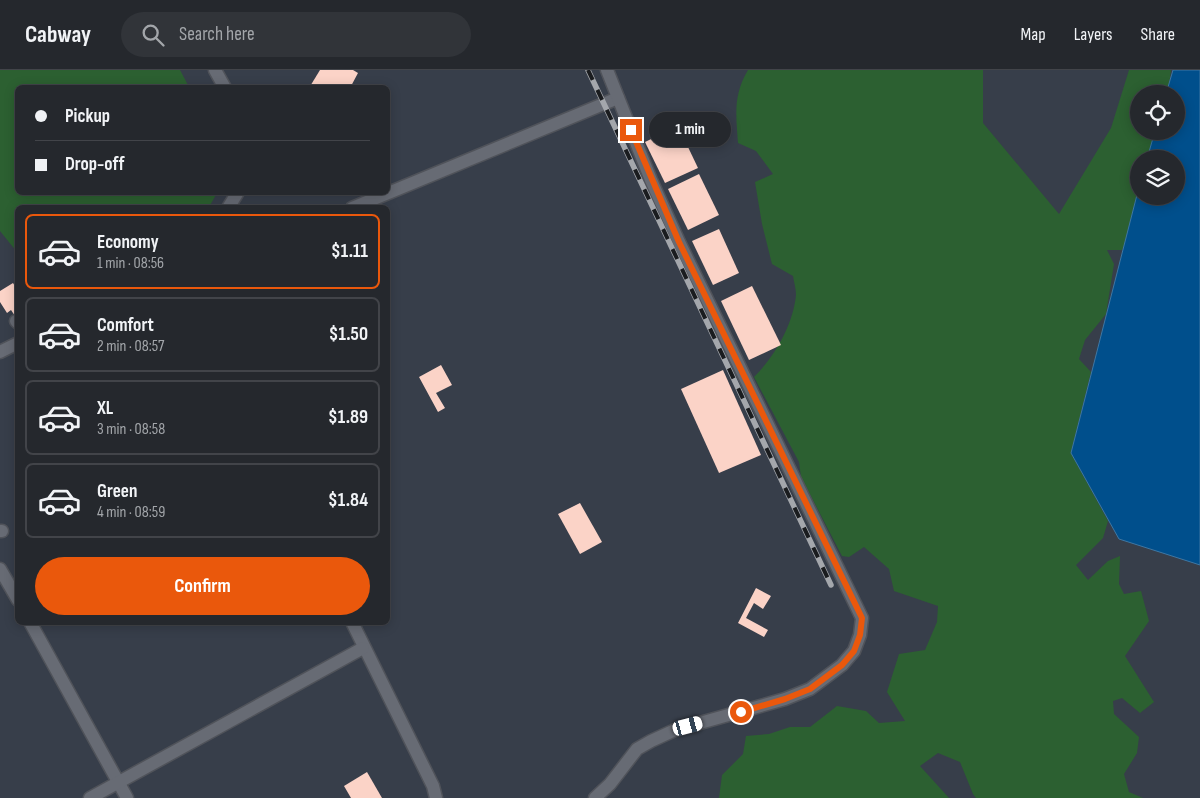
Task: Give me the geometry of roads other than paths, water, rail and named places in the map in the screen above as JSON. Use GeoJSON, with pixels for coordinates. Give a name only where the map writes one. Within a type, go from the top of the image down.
{"type":"FeatureCollection","features":[{"type":"Feature","properties":{"kind":"lane"},"geometry":{"type":"LineString","coordinates":[[215,70],[223,85]]}},
{"type":"Feature","properties":{"kind":"lane"},"geometry":{"type":"LineString","coordinates":[[595,798],[610,784],[637,749],[652,741],[675,730],[777,702],[810,689],[842,665],[854,651],[860,635],[862,618],[679,242],[651,180],[607,70]]}},
{"type":"Feature","properties":{"kind":"lane"},"geometry":{"type":"LineString","coordinates":[[390,192],[618,98]]}},
{"type":"Feature","properties":{"kind":"lane"},"geometry":{"type":"LineString","coordinates":[[359,205],[383,195]]}},
{"type":"Feature","properties":{"kind":"lane"},"geometry":{"type":"LineString","coordinates":[[0,352],[15,344]]}},
{"type":"Feature","properties":{"kind":"lane"},"geometry":{"type":"LineString","coordinates":[[0,569],[15,595]]}},
{"type":"Feature","properties":{"kind":"lane"},"geometry":{"type":"LineString","coordinates":[[32,625],[127,798]]}},
{"type":"Feature","properties":{"kind":"lane"},"geometry":{"type":"LineString","coordinates":[[353,625],[433,786],[436,798]]}},
{"type":"Feature","properties":{"kind":"lane"},"geometry":{"type":"LineString","coordinates":[[90,798],[364,648]]}},
{"type":"Feature","properties":{"kind":"water"},"geometry":{"type":"Polygon","coordinates":[[[1173,70],[1200,70],[1200,565],[1119,539],[1071,453],[1134,205],[1185,205],[1185,150],[1150,150],[1152,140],[1185,140],[1185,85],[1169,85],[1173,70]]]}},
{"type":"Feature","properties":{"kind":"railway"},"geometry":{"type":"LineString","coordinates":[[588,70],[831,585]]}}]}
